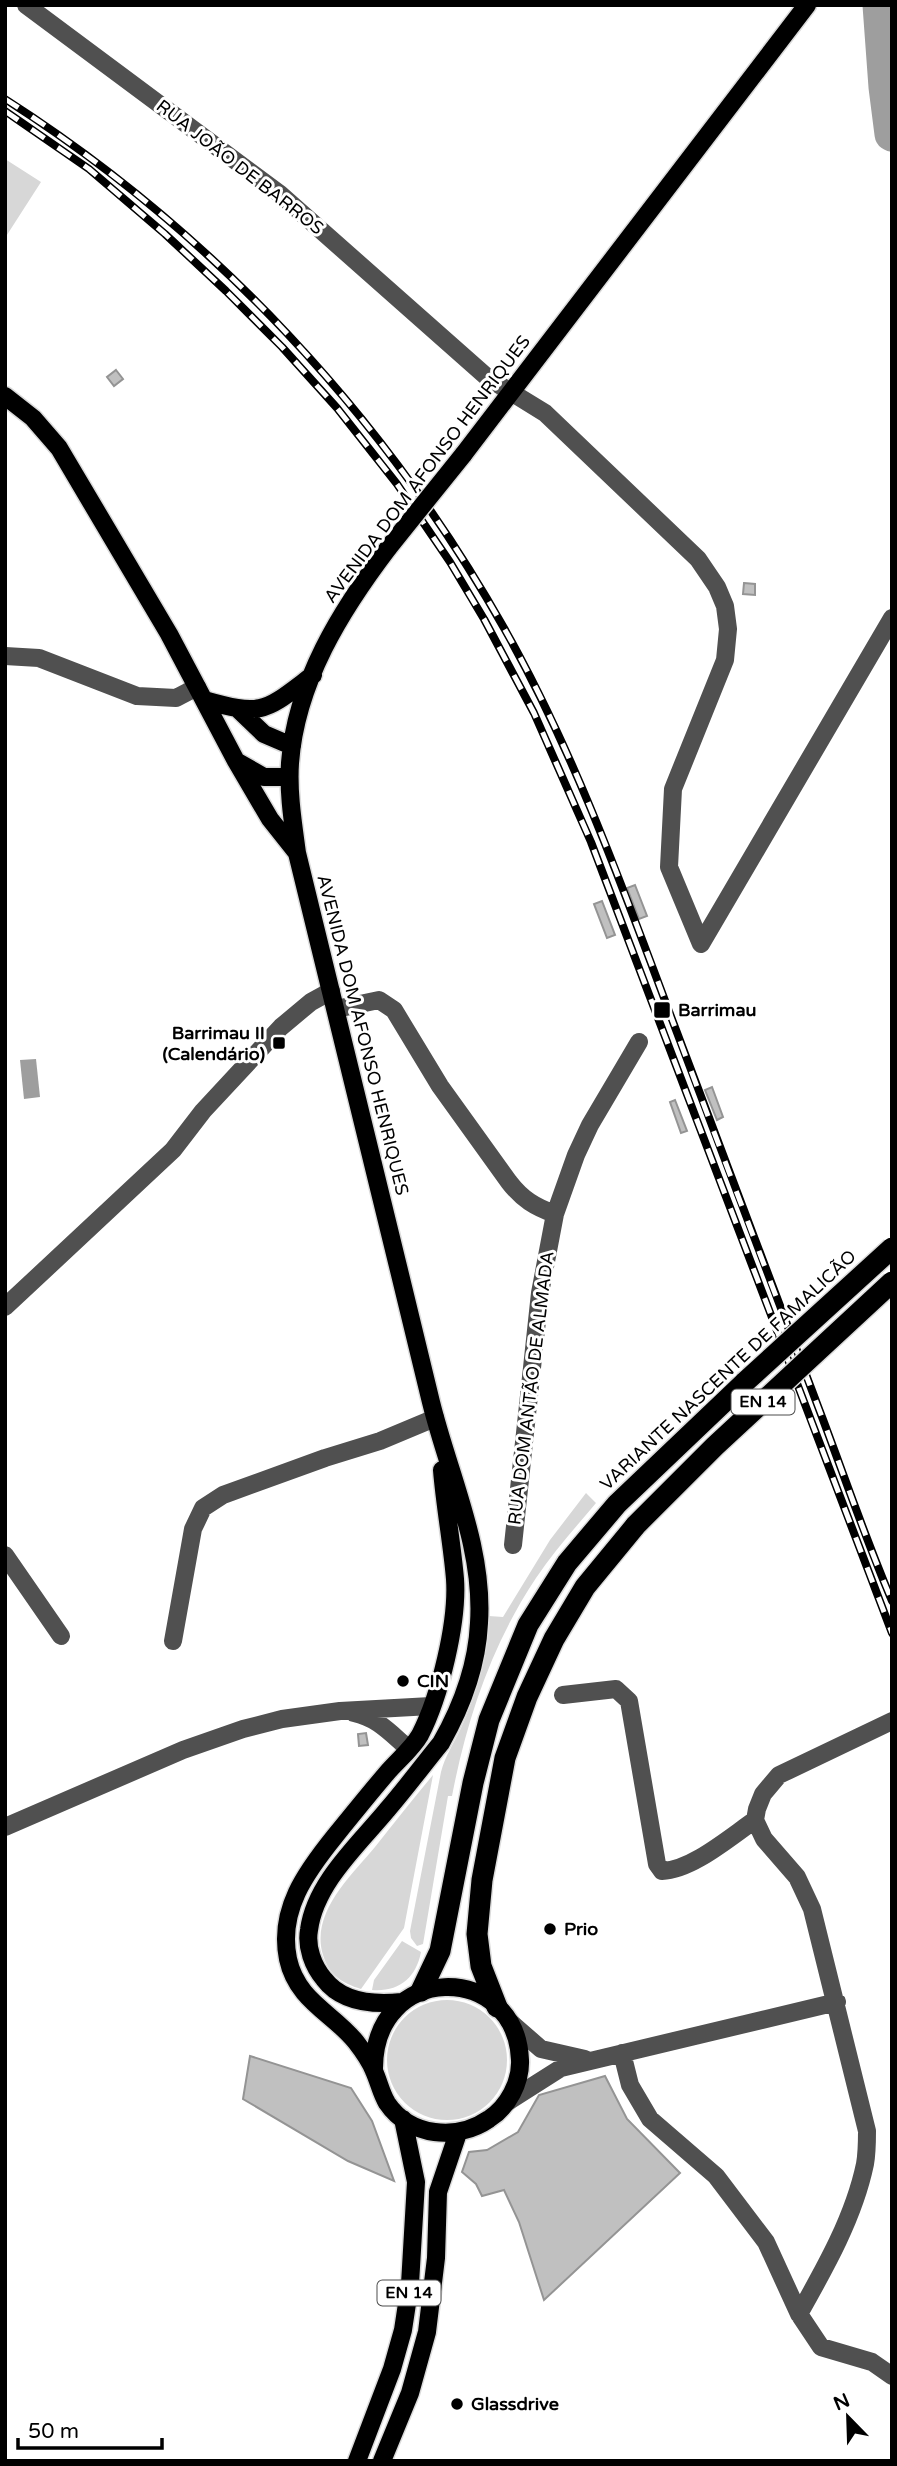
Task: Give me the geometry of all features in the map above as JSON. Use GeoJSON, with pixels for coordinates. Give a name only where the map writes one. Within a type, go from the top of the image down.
{"type":"FeatureCollection","features":[{"type":"Feature","properties":{"kind":"highway","name":"VARIANTE NASCENTE DE FAMALICÃO"},"geometry":{"type":"LineString","coordinates":[[421,1991],[440,1951],[473,1783],[489,1720],[528,1625],[567,1563],[617,1504],[693,1430],[892,1248]]}},
{"type":"Feature","properties":{"kind":"highway","name":"EN 14"},"geometry":{"type":"LineString","coordinates":[[503,2014],[481,1966],[477,1934],[482,1880],[505,1758],[527,1697],[554,1639],[585,1587],[636,1525],[715,1446],[892,1282]]}},
{"type":"Feature","properties":{"kind":"main road","name":"AVENIDA DOM AFONSO HENRIQUES"},"geometry":{"type":"LineString","coordinates":[[402,2002],[371,2003],[343,1996],[330,1988],[310,1954],[308,1931],[313,1913],[333,1876],[441,1743],[466,1691],[475,1657],[479,1623],[474,1554],[440,1439],[297,853],[289,777],[296,721],[333,628],[357,589],[807,5]]}},
{"type":"Feature","properties":{"kind":"main road"},"geometry":{"type":"LineString","coordinates":[[5,396],[33,418],[59,448],[169,634],[236,761],[274,826],[297,853]]}},
{"type":"Feature","properties":{"kind":"main road"},"geometry":{"type":"LineString","coordinates":[[239,710],[260,710],[313,674]]}},
{"type":"Feature","properties":{"kind":"main road"},"geometry":{"type":"LineString","coordinates":[[201,693],[239,710],[264,734],[292,746]]}},
{"type":"Feature","properties":{"kind":"main road"},"geometry":{"type":"LineString","coordinates":[[236,761],[264,777],[289,777]]}},
{"type":"Feature","properties":{"kind":"main road","name":"AVENIDA DOM AFONSO HENRIQUES"},"geometry":{"type":"LineString","coordinates":[[440,1439],[445,1508],[455,1582],[449,1650],[443,1676],[414,1742],[309,1868],[297,1889],[286,1930],[288,1961],[298,1984],[315,2006],[355,2041],[374,2071],[389,2106],[403,2119],[420,2129],[458,2133],[493,2117],[506,2104]]}},
{"type":"Feature","properties":{"kind":"main road"},"geometry":{"type":"LineString","coordinates":[[414,1742],[441,1743]]}},
{"type":"Feature","properties":{"kind":"main road","name":"AVENIDA DOM AFONSO HENRIQUES"},"geometry":{"type":"LineString","coordinates":[[374,2071],[374,2052],[379,2033],[388,2016],[402,2002],[421,1991],[437,1987],[469,1990],[503,2014]]}},
{"type":"Feature","properties":{"kind":"main road","name":"EN 14"},"geometry":{"type":"LineString","coordinates":[[503,2014],[518,2042],[520,2063],[516,2085],[506,2104]]}},
{"type":"Feature","properties":{"kind":"main road","name":"AVENIDA DOM AFONSO HENRIQUES"},"geometry":{"type":"LineString","coordinates":[[357,2461],[392,2369],[403,2330],[410,2284],[416,2182],[403,2119]]}},
{"type":"Feature","properties":{"kind":"main road","name":"EN 14"},"geometry":{"type":"LineString","coordinates":[[382,2461],[410,2393],[427,2332],[436,2258],[438,2192],[458,2133]]}},
{"type":"Feature","properties":{"kind":"street","name":"RUA JOÃO DE BARROS"},"geometry":{"type":"LineString","coordinates":[[26,5],[266,182],[488,378],[545,413],[698,558],[717,587],[725,606],[728,629],[725,660],[673,789],[669,867],[701,944],[892,618]]}},
{"type":"Feature","properties":{"kind":"street"},"geometry":{"type":"LineString","coordinates":[[5,656],[39,658],[137,696],[176,698],[201,693]]}},
{"type":"Feature","properties":{"kind":"street"},"geometry":{"type":"LineString","coordinates":[[7,1301],[166,1158],[203,1111],[281,1027],[311,1002],[331,991]]}},
{"type":"Feature","properties":{"kind":"street"},"geometry":{"type":"LineString","coordinates":[[335,1009],[379,1000],[394,1010],[440,1086],[520,1197],[535,1207],[555,1214]]}},
{"type":"Feature","properties":{"kind":"street","name":"RUA DOM ANTÃO DE ALMADA"},"geometry":{"type":"LineString","coordinates":[[513,1545],[540,1293],[555,1214],[564,1184],[585,1135],[639,1042]]}},
{"type":"Feature","properties":{"kind":"street"},"geometry":{"type":"LineString","coordinates":[[173,1641],[193,1529],[203,1508],[223,1495],[380,1441],[435,1418]]}},
{"type":"Feature","properties":{"kind":"street"},"geometry":{"type":"LineString","coordinates":[[5,1555],[61,1636]]}},
{"type":"Feature","properties":{"kind":"street"},"geometry":{"type":"LineString","coordinates":[[563,1695],[616,1689],[629,1700],[657,1864],[662,1871],[671,1871],[696,1860],[755,1820]]}},
{"type":"Feature","properties":{"kind":"street"},"geometry":{"type":"LineString","coordinates":[[5,1827],[222,1735],[282,1719],[340,1711],[431,1706]]}},
{"type":"Feature","properties":{"kind":"street"},"geometry":{"type":"LineString","coordinates":[[340,1711],[366,1716],[414,1742]]}},
{"type":"Feature","properties":{"kind":"street"},"geometry":{"type":"LineString","coordinates":[[799,2314],[824,2270],[854,2201],[865,2163],[867,2131],[812,1909],[797,1877],[764,1839],[755,1820],[764,1794],[779,1775],[884,1724]]}},
{"type":"Feature","properties":{"kind":"street"},"geometry":{"type":"LineString","coordinates":[[506,2104],[561,2068],[837,2002]]}},
{"type":"Feature","properties":{"kind":"street"},"geometry":{"type":"LineString","coordinates":[[503,2014],[541,2049],[592,2061]]}},
{"type":"Feature","properties":{"kind":"street"},"geometry":{"type":"LineString","coordinates":[[622,2053],[630,2085],[650,2119],[716,2176],[766,2242],[799,2314],[821,2347],[872,2362],[892,2376]]}},
{"type":"Feature","properties":{"kind":"shaded area"},"geometry":{"type":"Polygon","coordinates":[[[5,159],[41,182],[5,238],[5,159]]]}},
{"type":"Feature","properties":{"kind":"shaded area"},"geometry":{"type":"Polygon","coordinates":[[[36,1059],[40,1097],[24,1099],[20,1060],[36,1059]]]}},
{"type":"Feature","properties":{"kind":"shaded area"},"geometry":{"type":"Polygon","coordinates":[[[586,1493],[596,1503],[558,1549],[520,1603],[483,1682],[465,1738],[452,1796],[448,1796],[423,1944],[417,1946],[410,1931],[441,1772],[477,1687],[484,1659],[489,1616],[503,1617],[550,1540],[586,1493]]]}},
{"type":"Feature","properties":{"kind":"shaded area"},"geometry":{"type":"Polygon","coordinates":[[[433,1775],[404,1928],[361,1989],[354,1987],[333,1973],[323,1955],[322,1924],[327,1910],[345,1883],[433,1775]]]}},
{"type":"Feature","properties":{"kind":"shaded area"},"geometry":{"type":"Polygon","coordinates":[[[402,1941],[421,1952],[415,1969],[405,1982],[398,1986],[372,1990],[374,1980],[402,1941]]]}},
{"type":"Feature","properties":{"kind":"shaded area"},"geometry":{"type":"Polygon","coordinates":[[[447,2000],[470,2005],[489,2018],[502,2037],[507,2060],[502,2083],[489,2102],[470,2115],[447,2120],[424,2115],[405,2102],[392,2083],[387,2060],[392,2037],[405,2018],[424,2005],[447,2000]]]}},
{"type":"Feature","properties":{"kind":"building"},"geometry":{"type":"Polygon","coordinates":[[[116,370],[123,379],[114,386],[107,377],[116,370]]]}},
{"type":"Feature","properties":{"kind":"building"},"geometry":{"type":"Polygon","coordinates":[[[744,583],[755,584],[755,595],[743,594],[744,583]]]}},
{"type":"Feature","properties":{"kind":"building"},"geometry":{"type":"Polygon","coordinates":[[[635,885],[647,916],[639,919],[627,888],[635,885]]]}},
{"type":"Feature","properties":{"kind":"building"},"geometry":{"type":"Polygon","coordinates":[[[602,901],[615,935],[607,938],[594,904],[602,901]]]}},
{"type":"Feature","properties":{"kind":"building"},"geometry":{"type":"Polygon","coordinates":[[[712,1087],[723,1117],[717,1120],[705,1090],[712,1087]]]}},
{"type":"Feature","properties":{"kind":"building"},"geometry":{"type":"Polygon","coordinates":[[[675,1100],[687,1131],[681,1133],[670,1102],[675,1100]]]}},
{"type":"Feature","properties":{"kind":"building"},"geometry":{"type":"Polygon","coordinates":[[[366,1733],[368,1745],[359,1746],[358,1734],[366,1733]]]}},
{"type":"Feature","properties":{"kind":"building"},"geometry":{"type":"Polygon","coordinates":[[[250,2056],[351,2088],[372,2121],[394,2181],[348,2161],[243,2099],[250,2056]]]}},
{"type":"Feature","properties":{"kind":"building"},"geometry":{"type":"Polygon","coordinates":[[[605,2076],[627,2119],[680,2173],[544,2300],[519,2222],[504,2190],[482,2196],[476,2184],[462,2172],[469,2152],[487,2150],[518,2132],[539,2095],[605,2076]]]}},
{"type":"Feature","properties":{"kind":"waterway"},"geometry":{"type":"LineString","coordinates":[[880,5],[892,134]]}},
{"type":"Feature","properties":{"kind":"railway"},"geometry":{"type":"LineString","coordinates":[[5,99],[81,151],[153,207],[222,268],[287,333],[348,402],[404,474],[457,550],[504,628],[552,721],[614,866],[892,1601]]}},
{"type":"Feature","properties":{"kind":"railway"},"geometry":{"type":"LineString","coordinates":[[5,111],[89,169],[165,234],[282,347],[337,408],[397,484],[450,562],[484,619],[534,713],[591,842],[892,1633]]}},
{"type":"Feature","properties":{"kind":"place","name":"Barrimau"},"geometry":{"type":"Point","coordinates":[662,1010]}},
{"type":"Feature","properties":{"kind":"place","name":"Barrimau II (Calendário)"},"geometry":{"type":"Point","coordinates":[279,1043]}},
{"type":"Feature","properties":{"kind":"place","name":"CIN"},"geometry":{"type":"Point","coordinates":[403,1681]}},
{"type":"Feature","properties":{"kind":"place","name":"Prio"},"geometry":{"type":"Point","coordinates":[550,1929]}},
{"type":"Feature","properties":{"kind":"place","name":"Glassdrive"},"geometry":{"type":"Point","coordinates":[457,2404]}}]}
